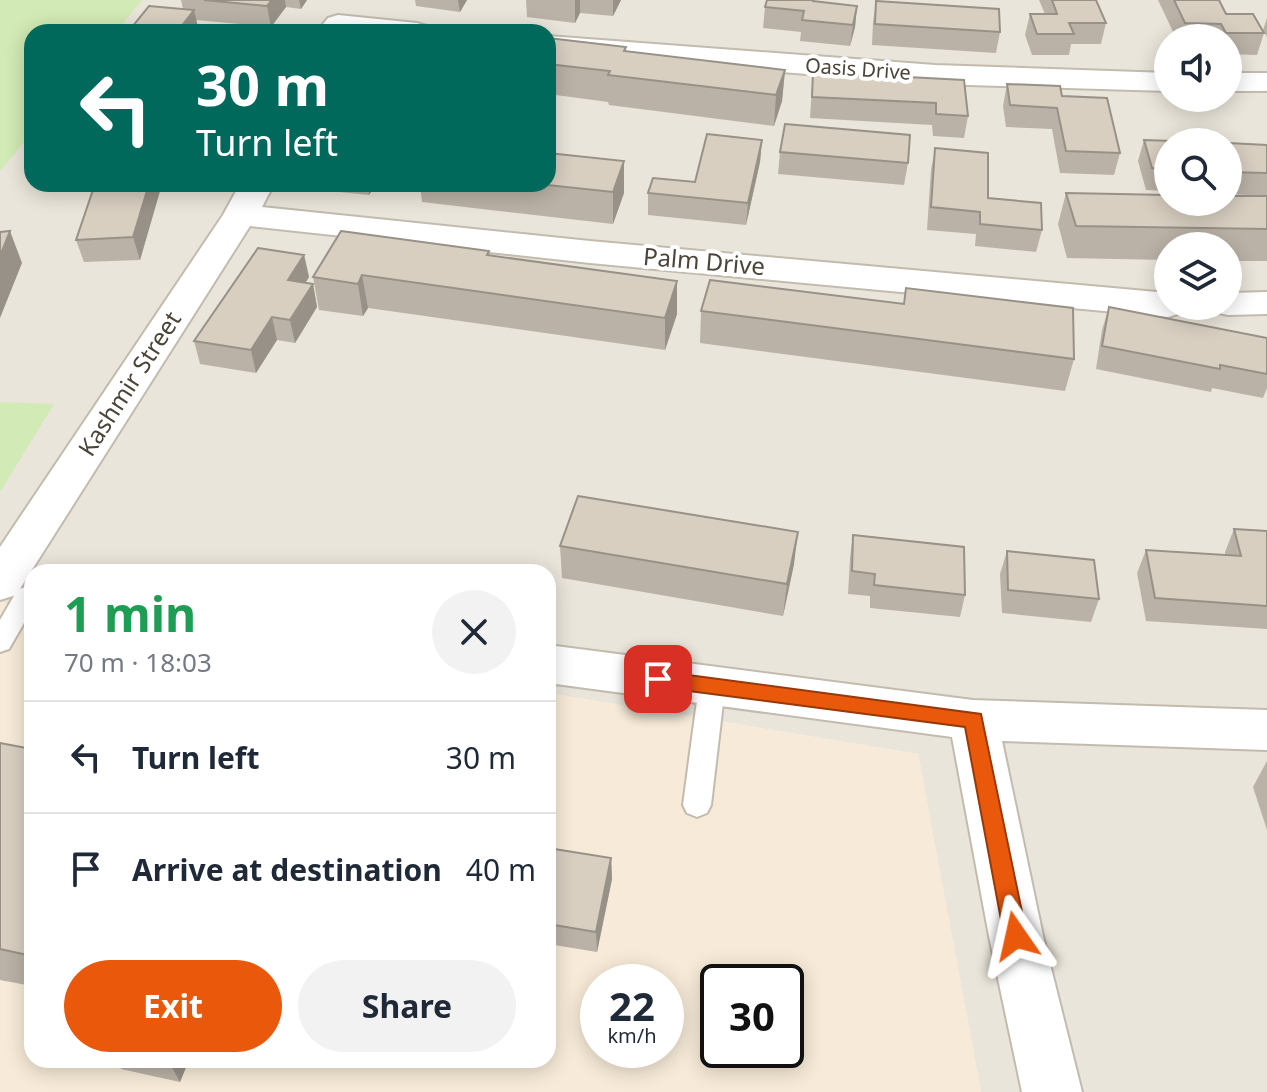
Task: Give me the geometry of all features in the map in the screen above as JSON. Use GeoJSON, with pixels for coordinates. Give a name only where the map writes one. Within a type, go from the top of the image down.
{"type":"FeatureCollection","features":[{"type":"Feature","properties":{"kind":"street"},"geometry":{"type":"LineString","coordinates":[[341,19],[370,24]]}},
{"type":"Feature","properties":{"kind":"street","name":"Oasis Drive"},"geometry":{"type":"LineString","coordinates":[[556,46],[1044,81],[1154,82]]}},
{"type":"Feature","properties":{"kind":"street"},"geometry":{"type":"LineString","coordinates":[[1242,82],[1267,82]]}},
{"type":"Feature","properties":{"kind":"street","name":"Palm Drive"},"geometry":{"type":"LineString","coordinates":[[248,200],[590,252],[1154,304]]}},
{"type":"Feature","properties":{"kind":"street","name":"Kashmir Street"},"geometry":{"type":"LineString","coordinates":[[32,564],[248,200]]}},
{"type":"Feature","properties":{"kind":"street"},"geometry":{"type":"LineString","coordinates":[[1242,304],[1267,303]]}},
{"type":"Feature","properties":{"kind":"street"},"geometry":{"type":"LineString","coordinates":[[556,665],[973,720],[1267,730]]}},
{"type":"Feature","properties":{"kind":"street"},"geometry":{"type":"LineString","coordinates":[[973,720],[1016,936],[1052,1092]]}},
{"type":"Feature","properties":{"kind":"lane"},"geometry":{"type":"LineString","coordinates":[[0,642],[15,592]]}},
{"type":"Feature","properties":{"kind":"lane"},"geometry":{"type":"LineString","coordinates":[[697,805],[712,686]]}},
{"type":"Feature","properties":{"kind":"shaded area"},"geometry":{"type":"Polygon","coordinates":[[[124,0],[1267,0],[1267,1092],[981,1092],[918,754],[556,694],[556,564],[24,564],[24,606],[0,602],[0,131],[24,106],[24,192],[556,192],[556,24],[102,24],[124,0]]]}},
{"type":"Feature","properties":{"kind":"shaded area"},"geometry":{"type":"Polygon","coordinates":[[[0,602],[24,606],[24,1068],[556,1068],[556,694],[918,754],[981,1092],[0,1092],[0,602]]]}},
{"type":"Feature","properties":{"kind":"green space"},"geometry":{"type":"Polygon","coordinates":[[[0,0],[142,0],[122,24],[24,24],[24,142],[0,171],[0,0]]]}},
{"type":"Feature","properties":{"kind":"green space"},"geometry":{"type":"Polygon","coordinates":[[[0,402],[54,404],[0,492],[0,402]]]}},
{"type":"Feature","properties":{"kind":"building"},"geometry":{"type":"Polygon","coordinates":[[[204,0],[272,0],[267,6],[204,0]]]}},
{"type":"Feature","properties":{"kind":"building"},"geometry":{"type":"Polygon","coordinates":[[[767,0],[813,0],[857,6],[853,25],[802,20],[804,11],[765,7],[767,0]]]}},
{"type":"Feature","properties":{"kind":"building"},"geometry":{"type":"Polygon","coordinates":[[[1052,0],[1096,0],[1106,23],[1069,23],[1074,34],[1037,34],[1030,14],[1057,14],[1052,0]]]}},
{"type":"Feature","properties":{"kind":"building"},"geometry":{"type":"Polygon","coordinates":[[[1174,0],[1219,0],[1226,14],[1253,14],[1264,33],[1242,33],[1242,24],[1185,23],[1174,0]]]}},
{"type":"Feature","properties":{"kind":"building"},"geometry":{"type":"Polygon","coordinates":[[[876,1],[999,9],[1000,32],[875,24],[876,1]]]}},
{"type":"Feature","properties":{"kind":"building"},"geometry":{"type":"Polygon","coordinates":[[[149,6],[194,10],[183,24],[134,24],[149,6]]]}},
{"type":"Feature","properties":{"kind":"building"},"geometry":{"type":"Polygon","coordinates":[[[556,39],[626,47],[624,51],[785,70],[776,95],[608,75],[610,71],[556,65],[556,39]]]}},
{"type":"Feature","properties":{"kind":"building"},"geometry":{"type":"Polygon","coordinates":[[[813,72],[964,80],[968,116],[936,114],[936,103],[812,97],[813,72]]]}},
{"type":"Feature","properties":{"kind":"building"},"geometry":{"type":"Polygon","coordinates":[[[1007,84],[1060,86],[1062,96],[1107,98],[1120,153],[1066,151],[1057,108],[1010,105],[1007,84]]]}},
{"type":"Feature","properties":{"kind":"building"},"geometry":{"type":"Polygon","coordinates":[[[785,124],[910,135],[908,163],[780,152],[785,124]]]}},
{"type":"Feature","properties":{"kind":"building"},"geometry":{"type":"Polygon","coordinates":[[[707,134],[762,140],[748,203],[648,193],[653,178],[695,182],[707,134]]]}},
{"type":"Feature","properties":{"kind":"building"},"geometry":{"type":"Polygon","coordinates":[[[1144,140],[1154,140],[1152,168],[1144,140]]]}},
{"type":"Feature","properties":{"kind":"building"},"geometry":{"type":"Polygon","coordinates":[[[1242,144],[1267,145],[1267,173],[1242,172],[1242,144]]]}},
{"type":"Feature","properties":{"kind":"building"},"geometry":{"type":"Polygon","coordinates":[[[935,148],[988,153],[988,198],[1041,203],[1042,230],[980,224],[980,212],[931,207],[935,148]]]}},
{"type":"Feature","properties":{"kind":"building"},"geometry":{"type":"Polygon","coordinates":[[[556,154],[624,161],[613,192],[556,186],[556,154]]]}},
{"type":"Feature","properties":{"kind":"building"},"geometry":{"type":"Polygon","coordinates":[[[92,192],[147,192],[133,237],[76,240],[92,192]]]}},
{"type":"Feature","properties":{"kind":"building"},"geometry":{"type":"Polygon","coordinates":[[[1066,193],[1154,195],[1154,216],[1242,216],[1242,196],[1267,196],[1267,229],[1076,226],[1066,193]]]}},
{"type":"Feature","properties":{"kind":"building"},"geometry":{"type":"Polygon","coordinates":[[[10,231],[0,256],[0,232],[10,231]]]}},
{"type":"Feature","properties":{"kind":"building"},"geometry":{"type":"Polygon","coordinates":[[[341,231],[677,281],[665,318],[362,275],[358,284],[313,277],[341,231]]]}},
{"type":"Feature","properties":{"kind":"building"},"geometry":{"type":"Polygon","coordinates":[[[258,248],[304,255],[288,280],[313,284],[290,320],[272,317],[251,350],[194,341],[258,248]]]}},
{"type":"Feature","properties":{"kind":"building"},"geometry":{"type":"Polygon","coordinates":[[[710,280],[904,304],[906,288],[1073,308],[1074,359],[701,311],[710,280]]]}},
{"type":"Feature","properties":{"kind":"building"},"geometry":{"type":"Polygon","coordinates":[[[1109,307],[1154,316],[1154,320],[1175,320],[1267,338],[1267,374],[1220,365],[1220,369],[1102,346],[1109,307]]]}},
{"type":"Feature","properties":{"kind":"building"},"geometry":{"type":"Polygon","coordinates":[[[578,496],[798,532],[787,584],[560,546],[578,496]]]}},
{"type":"Feature","properties":{"kind":"building"},"geometry":{"type":"Polygon","coordinates":[[[1234,529],[1267,531],[1267,606],[1155,598],[1146,550],[1241,556],[1234,529]]]}},
{"type":"Feature","properties":{"kind":"building"},"geometry":{"type":"Polygon","coordinates":[[[853,535],[964,547],[965,595],[874,585],[875,574],[852,571],[853,535]]]}},
{"type":"Feature","properties":{"kind":"building"},"geometry":{"type":"Polygon","coordinates":[[[1007,551],[1094,560],[1099,599],[1008,590],[1007,551]]]}},
{"type":"Feature","properties":{"kind":"building"},"geometry":{"type":"Polygon","coordinates":[[[0,743],[24,748],[24,954],[0,949],[0,743]]]}},
{"type":"Feature","properties":{"kind":"building"},"geometry":{"type":"Polygon","coordinates":[[[556,849],[611,858],[596,932],[556,925],[556,849]]]}},
{"type":"Feature","properties":{"kind":"route"},"geometry":{"type":"LineString","coordinates":[[658,679],[973,720],[1016,936]]}}]}
